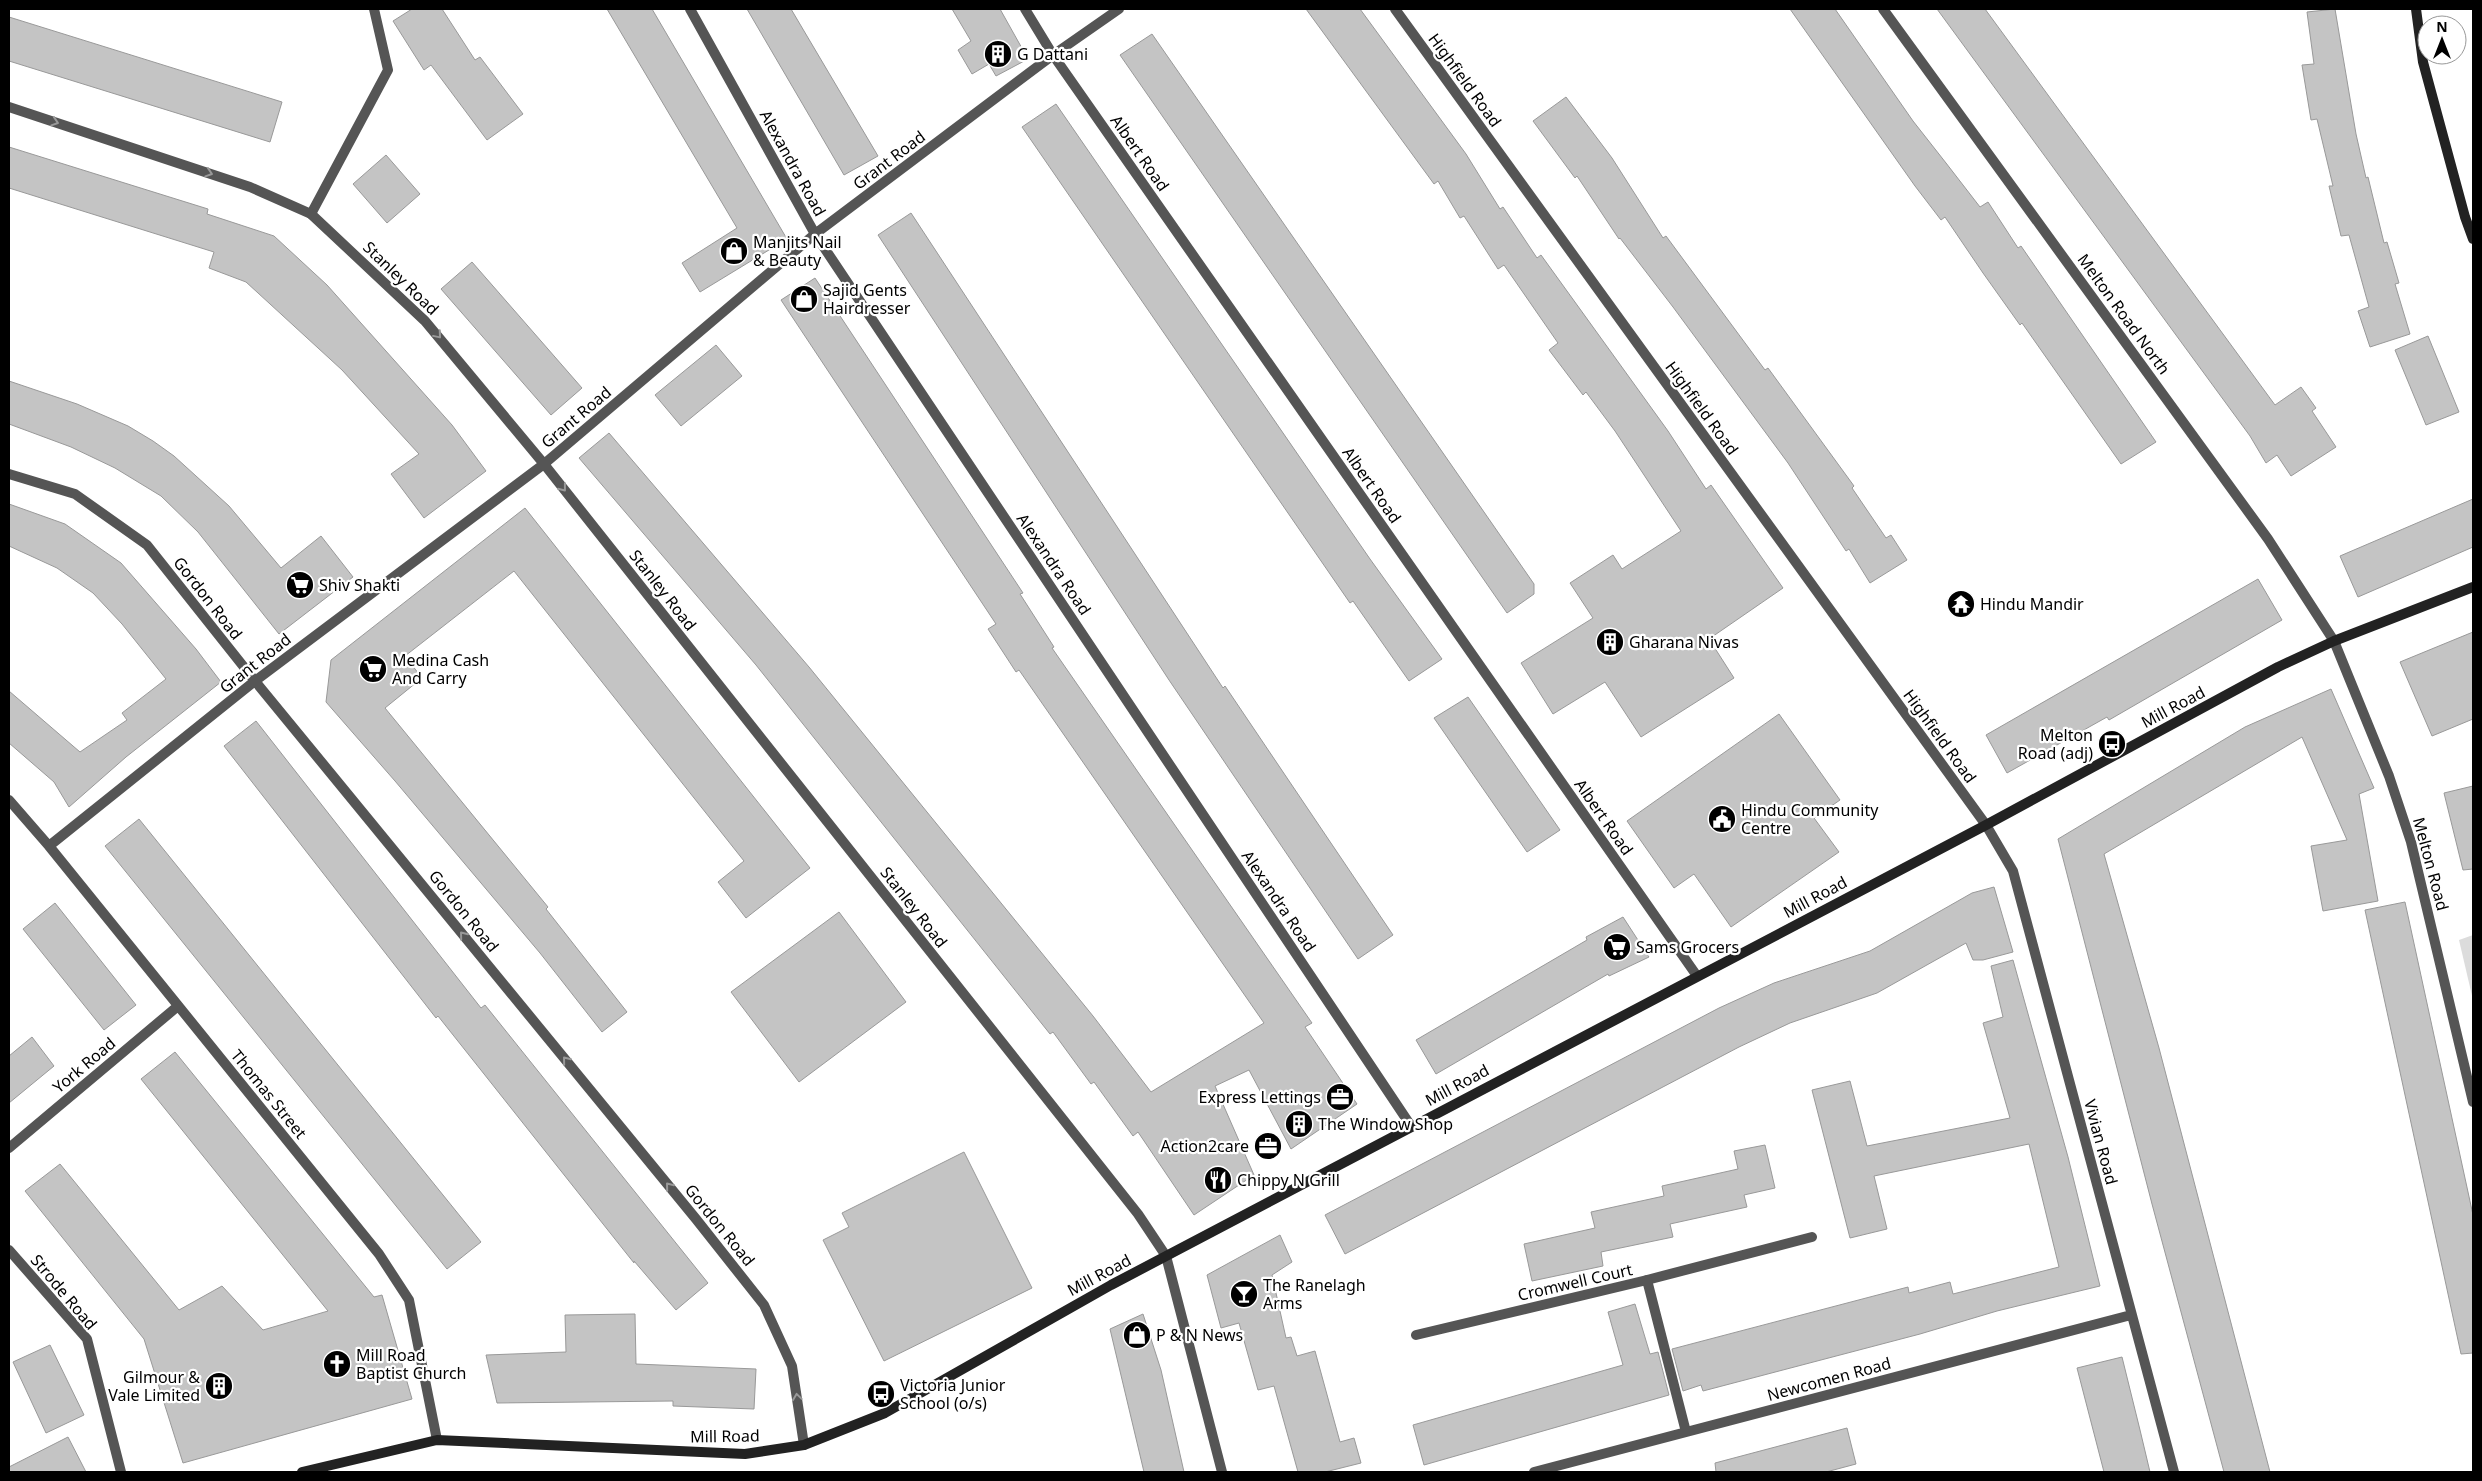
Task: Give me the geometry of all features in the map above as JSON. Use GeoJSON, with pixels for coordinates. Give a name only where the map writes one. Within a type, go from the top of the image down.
{"type":"FeatureCollection","features":[{"type":"Feature","properties":{"kind":"street"},"geometry":{"type":"LineString","coordinates":[[311,214],[388,70],[374,9]]}},
{"type":"Feature","properties":{"kind":"street","name":"Alexandra Road"},"geometry":{"type":"LineString","coordinates":[[690,9],[815,234],[1411,1126]]}},
{"type":"Feature","properties":{"kind":"street","name":"Albert Road"},"geometry":{"type":"LineString","coordinates":[[1024,9],[1053,55],[1697,976]]}},
{"type":"Feature","properties":{"kind":"street","name":"Grant Road"},"geometry":{"type":"LineString","coordinates":[[49,846],[255,680],[544,464],[815,234],[1053,55],[1119,9]]}},
{"type":"Feature","properties":{"kind":"street","name":"Highfield Road"},"geometry":{"type":"LineString","coordinates":[[1395,9],[1986,825]]}},
{"type":"Feature","properties":{"kind":"street","name":"Melton Road North"},"geometry":{"type":"LineString","coordinates":[[1884,9],[2268,539],[2334,641]]}},
{"type":"Feature","properties":{"kind":"street"},"geometry":{"type":"LineString","coordinates":[[2416,9],[2423,62],[2464,217],[2473,239]]}},
{"type":"Feature","properties":{"kind":"street","name":"Stanley Road"},"geometry":{"type":"LineString","coordinates":[[9,107],[250,187],[311,214],[426,321],[544,464],[1138,1214],[1166,1256],[1222,1472]]}},
{"type":"Feature","properties":{"kind":"street","name":"Gordon Road"},"geometry":{"type":"LineString","coordinates":[[9,474],[75,494],[148,546],[764,1305],[792,1366],[804,1445]]}},
{"type":"Feature","properties":{"kind":"street","name":"Mill Road"},"geometry":{"type":"LineString","coordinates":[[302,1472],[437,1440],[745,1454],[804,1445],[885,1412],[1019,1335],[1166,1256],[1986,825],[2278,667],[2334,641],[2473,587]]}},
{"type":"Feature","properties":{"kind":"street","name":"Melton Road"},"geometry":{"type":"LineString","coordinates":[[2334,641],[2389,776],[2411,842],[2473,1102]]}},
{"type":"Feature","properties":{"kind":"street","name":"Thomas Street"},"geometry":{"type":"LineString","coordinates":[[9,800],[49,846],[379,1254],[409,1300],[437,1440]]}},
{"type":"Feature","properties":{"kind":"street","name":"Vivian Road"},"geometry":{"type":"LineString","coordinates":[[1986,825],[2014,871],[2174,1472]]}},
{"type":"Feature","properties":{"kind":"street","name":"York Road"},"geometry":{"type":"LineString","coordinates":[[9,1148],[178,1006]]}},
{"type":"Feature","properties":{"kind":"street"},"geometry":{"type":"LineString","coordinates":[[1647,1280],[1812,1237]]}},
{"type":"Feature","properties":{"kind":"street","name":"Strode Road"},"geometry":{"type":"LineString","coordinates":[[9,1250],[87,1339],[121,1472]]}},
{"type":"Feature","properties":{"kind":"street","name":"Cromwell Court"},"geometry":{"type":"LineString","coordinates":[[1416,1335],[1647,1280],[1686,1432]]}},
{"type":"Feature","properties":{"kind":"street","name":"Newcomen Road"},"geometry":{"type":"LineString","coordinates":[[1534,1472],[2131,1315]]}},
{"type":"Feature","properties":{"kind":"shaded area"},"geometry":{"type":"Polygon","coordinates":[[[2473,935],[2473,1000],[2459,940],[2473,935]]]}},
{"type":"Feature","properties":{"kind":"building"},"geometry":{"type":"Polygon","coordinates":[[[412,9],[442,9],[475,60],[480,57],[523,114],[487,140],[431,65],[424,70],[393,21],[412,9]]]}},
{"type":"Feature","properties":{"kind":"building"},"geometry":{"type":"Polygon","coordinates":[[[607,9],[652,9],[787,239],[700,292],[682,263],[737,228],[607,9]]]}},
{"type":"Feature","properties":{"kind":"building"},"geometry":{"type":"Polygon","coordinates":[[[747,9],[791,9],[878,156],[844,175],[747,9]]]}},
{"type":"Feature","properties":{"kind":"building"},"geometry":{"type":"Polygon","coordinates":[[[952,9],[1000,9],[1028,59],[996,76],[989,64],[972,74],[958,50],[971,41],[952,9]]]}},
{"type":"Feature","properties":{"kind":"building"},"geometry":{"type":"Polygon","coordinates":[[[1306,9],[1360,9],[1466,154],[1500,209],[1503,207],[1537,258],[1541,255],[1668,431],[1706,489],[1711,485],[1783,588],[1709,639],[1734,678],[1641,737],[1605,682],[1553,714],[1521,663],[1593,618],[1570,583],[1613,555],[1622,569],[1681,531],[1615,431],[1586,392],[1583,395],[1549,350],[1558,343],[1504,265],[1498,269],[1464,216],[1460,218],[1438,181],[1434,184],[1306,9]]]}},
{"type":"Feature","properties":{"kind":"building"},"geometry":{"type":"Polygon","coordinates":[[[1790,9],[1835,9],[1913,121],[1980,207],[1988,202],[2018,248],[2021,246],[2156,442],[2121,464],[2022,323],[2020,325],[1945,217],[1941,220],[1915,186],[1790,9]]]}},
{"type":"Feature","properties":{"kind":"building"},"geometry":{"type":"Polygon","coordinates":[[[1937,9],[1985,9],[2275,405],[2301,387],[2316,408],[2312,411],[2336,447],[2291,476],[2277,455],[2266,463],[2250,436],[1937,9]]]}},
{"type":"Feature","properties":{"kind":"building"},"geometry":{"type":"Polygon","coordinates":[[[2335,9],[2356,134],[2366,178],[2368,177],[2384,243],[2387,242],[2399,283],[2395,284],[2410,334],[2370,347],[2358,311],[2369,307],[2349,235],[2341,236],[2329,186],[2333,186],[2317,119],[2311,120],[2302,65],[2314,64],[2307,12],[2335,9]]]}},
{"type":"Feature","properties":{"kind":"building"},"geometry":{"type":"Polygon","coordinates":[[[9,17],[282,102],[270,142],[9,61],[9,17]]]}},
{"type":"Feature","properties":{"kind":"building"},"geometry":{"type":"Polygon","coordinates":[[[1152,34],[1534,584],[1534,594],[1507,613],[1120,55],[1152,34]]]}},
{"type":"Feature","properties":{"kind":"building"},"geometry":{"type":"Polygon","coordinates":[[[1566,97],[1612,158],[1663,238],[1666,236],[1765,370],[1768,368],[1854,486],[1852,488],[1886,538],[1891,535],[1907,560],[1870,583],[1849,549],[1846,551],[1788,463],[1673,307],[1619,239],[1577,176],[1575,178],[1533,121],[1566,97]]]}},
{"type":"Feature","properties":{"kind":"building"},"geometry":{"type":"Polygon","coordinates":[[[1056,104],[1370,559],[1442,659],[1409,681],[1353,601],[1350,603],[1022,127],[1056,104]]]}},
{"type":"Feature","properties":{"kind":"building"},"geometry":{"type":"Polygon","coordinates":[[[9,147],[208,209],[207,214],[274,236],[327,285],[452,425],[486,471],[424,518],[391,474],[419,454],[342,370],[246,282],[209,268],[214,252],[9,188],[9,147]]]}},
{"type":"Feature","properties":{"kind":"building"},"geometry":{"type":"Polygon","coordinates":[[[386,155],[420,194],[387,223],[353,184],[386,155]]]}},
{"type":"Feature","properties":{"kind":"building"},"geometry":{"type":"Polygon","coordinates":[[[911,213],[1223,688],[1225,686],[1393,935],[1358,959],[1169,680],[878,235],[911,213]]]}},
{"type":"Feature","properties":{"kind":"building"},"geometry":{"type":"Polygon","coordinates":[[[472,262],[582,388],[551,415],[441,289],[472,262]]]}},
{"type":"Feature","properties":{"kind":"building"},"geometry":{"type":"Polygon","coordinates":[[[815,278],[1023,593],[1020,594],[1054,647],[1052,648],[1312,1023],[1305,1027],[1357,1104],[1291,1149],[1249,1070],[1215,1086],[1254,1175],[1194,1215],[1138,1132],[1133,1136],[1094,1082],[1091,1084],[1053,1032],[1050,1034],[756,665],[579,458],[609,433],[809,667],[1093,1016],[1151,1092],[1264,1023],[1019,670],[1016,672],[988,629],[996,624],[781,300],[815,278]]]}},
{"type":"Feature","properties":{"kind":"building"},"geometry":{"type":"Polygon","coordinates":[[[2428,336],[2459,412],[2426,425],[2395,350],[2428,336]]]}},
{"type":"Feature","properties":{"kind":"building"},"geometry":{"type":"Polygon","coordinates":[[[716,345],[742,376],[681,426],[655,395],[716,345]]]}},
{"type":"Feature","properties":{"kind":"building"},"geometry":{"type":"Polygon","coordinates":[[[9,381],[77,404],[128,426],[153,441],[174,456],[229,506],[281,568],[321,536],[353,577],[279,634],[198,532],[161,496],[115,468],[71,447],[9,424],[9,381]]]}},
{"type":"Feature","properties":{"kind":"building"},"geometry":{"type":"Polygon","coordinates":[[[2473,499],[2473,547],[2358,597],[2340,556],[2473,499]]]}},
{"type":"Feature","properties":{"kind":"building"},"geometry":{"type":"Polygon","coordinates":[[[9,504],[65,524],[121,563],[196,649],[221,682],[126,757],[69,807],[54,782],[9,743],[9,691],[80,752],[127,720],[122,713],[166,679],[122,624],[93,593],[57,568],[9,546],[9,504]]]}},
{"type":"Feature","properties":{"kind":"building"},"geometry":{"type":"Polygon","coordinates":[[[525,508],[810,868],[746,918],[718,882],[744,861],[514,571],[405,656],[422,678],[385,708],[548,907],[546,909],[627,1012],[602,1032],[540,953],[326,702],[331,660],[525,508]]]}},
{"type":"Feature","properties":{"kind":"building"},"geometry":{"type":"Polygon","coordinates":[[[2258,579],[2282,620],[2109,720],[2107,717],[2007,773],[1986,735],[2258,579]]]}},
{"type":"Feature","properties":{"kind":"building"},"geometry":{"type":"Polygon","coordinates":[[[2473,632],[2473,719],[2432,736],[2400,662],[2473,632]]]}},
{"type":"Feature","properties":{"kind":"building"},"geometry":{"type":"Polygon","coordinates":[[[2331,689],[2374,788],[2359,794],[2378,901],[2323,911],[2311,846],[2347,840],[2302,737],[2104,854],[2159,1048],[2270,1472],[2224,1472],[2152,1204],[2058,839],[2245,727],[2331,689]]]}},
{"type":"Feature","properties":{"kind":"building"},"geometry":{"type":"Polygon","coordinates":[[[1468,697],[1560,830],[1527,852],[1434,718],[1468,697]]]}},
{"type":"Feature","properties":{"kind":"building","name":"Hindu Community Centre"},"geometry":{"type":"Polygon","coordinates":[[[1779,714],[1840,800],[1814,818],[1839,852],[1731,927],[1694,874],[1674,888],[1627,821],[1779,714]]]}},
{"type":"Feature","properties":{"kind":"building"},"geometry":{"type":"Polygon","coordinates":[[[256,721],[481,1008],[485,1005],[708,1283],[676,1310],[634,1261],[634,1263],[438,1016],[436,1018],[224,746],[256,721]]]}},
{"type":"Feature","properties":{"kind":"building"},"geometry":{"type":"Polygon","coordinates":[[[2473,786],[2473,869],[2463,870],[2444,793],[2473,786]]]}},
{"type":"Feature","properties":{"kind":"building"},"geometry":{"type":"Polygon","coordinates":[[[139,819],[481,1242],[447,1269],[105,846],[139,819]]]}},
{"type":"Feature","properties":{"kind":"building"},"geometry":{"type":"Polygon","coordinates":[[[1994,887],[2013,952],[1983,960],[1973,960],[1966,943],[1877,993],[1790,1023],[1739,1047],[1345,1254],[1325,1215],[1719,1008],[1774,983],[1870,951],[1972,893],[1994,887]]]}},
{"type":"Feature","properties":{"kind":"building"},"geometry":{"type":"Polygon","coordinates":[[[2405,902],[2473,1215],[2473,1353],[2461,1354],[2365,910],[2405,902]]]}},
{"type":"Feature","properties":{"kind":"building"},"geometry":{"type":"Polygon","coordinates":[[[55,903],[136,1005],[104,1030],[23,929],[55,903]]]}},
{"type":"Feature","properties":{"kind":"building"},"geometry":{"type":"Polygon","coordinates":[[[839,912],[906,1002],[799,1082],[731,992],[839,912]]]}},
{"type":"Feature","properties":{"kind":"building"},"geometry":{"type":"Polygon","coordinates":[[[1623,917],[1649,957],[1609,976],[1608,974],[1436,1074],[1416,1040],[1587,940],[1586,937],[1623,917]]]}},
{"type":"Feature","properties":{"kind":"building"},"geometry":{"type":"Polygon","coordinates":[[[2013,960],[2068,1157],[2100,1286],[1997,1311],[1920,1334],[1703,1391],[1701,1385],[1683,1391],[1672,1349],[1908,1287],[1909,1293],[1950,1282],[1953,1294],[2059,1267],[2029,1144],[1874,1176],[1887,1229],[1850,1238],[1812,1090],[1850,1081],[1867,1146],[2010,1118],[1983,1023],[2003,1017],[1991,966],[2013,960]]]}},
{"type":"Feature","properties":{"kind":"building"},"geometry":{"type":"Polygon","coordinates":[[[32,1037],[54,1066],[9,1103],[9,1056],[32,1037]]]}},
{"type":"Feature","properties":{"kind":"building"},"geometry":{"type":"Polygon","coordinates":[[[175,1052],[374,1297],[382,1295],[412,1399],[183,1463],[144,1339],[25,1191],[60,1164],[179,1310],[222,1286],[263,1330],[328,1311],[141,1079],[175,1052]]]}},
{"type":"Feature","properties":{"kind":"building"},"geometry":{"type":"Polygon","coordinates":[[[1765,1145],[1775,1188],[1744,1195],[1747,1207],[1670,1224],[1673,1237],[1601,1252],[1603,1266],[1532,1281],[1524,1244],[1595,1228],[1591,1212],[1664,1196],[1662,1186],[1738,1169],[1734,1151],[1765,1145]]]}},
{"type":"Feature","properties":{"kind":"building"},"geometry":{"type":"Polygon","coordinates":[[[964,1152],[1032,1288],[884,1361],[823,1240],[849,1227],[842,1213],[964,1152]]]}},
{"type":"Feature","properties":{"kind":"building"},"geometry":{"type":"Polygon","coordinates":[[[1280,1235],[1292,1262],[1272,1275],[1286,1338],[1291,1337],[1297,1356],[1315,1351],[1340,1442],[1354,1438],[1361,1463],[1325,1472],[1298,1472],[1274,1386],[1258,1390],[1239,1323],[1221,1328],[1207,1275],[1280,1235]]]}},
{"type":"Feature","properties":{"kind":"building"},"geometry":{"type":"Polygon","coordinates":[[[1635,1304],[1650,1354],[1658,1352],[1669,1395],[1424,1465],[1413,1425],[1623,1365],[1608,1312],[1635,1304]]]}},
{"type":"Feature","properties":{"kind":"building"},"geometry":{"type":"Polygon","coordinates":[[[635,1314],[636,1364],[756,1369],[754,1409],[673,1406],[673,1401],[497,1403],[486,1355],[566,1352],[565,1315],[635,1314]]]}},
{"type":"Feature","properties":{"kind":"building"},"geometry":{"type":"Polygon","coordinates":[[[1143,1314],[1161,1370],[1184,1472],[1144,1472],[1110,1329],[1143,1314]]]}},
{"type":"Feature","properties":{"kind":"building"},"geometry":{"type":"Polygon","coordinates":[[[50,1345],[84,1415],[46,1433],[13,1362],[50,1345]]]}},
{"type":"Feature","properties":{"kind":"building"},"geometry":{"type":"Polygon","coordinates":[[[2122,1357],[2150,1472],[2104,1472],[2077,1368],[2122,1357]]]}},
{"type":"Feature","properties":{"kind":"building"},"geometry":{"type":"Polygon","coordinates":[[[1847,1428],[1856,1464],[1826,1472],[1716,1472],[1715,1463],[1847,1428]]]}},
{"type":"Feature","properties":{"kind":"building"},"geometry":{"type":"Polygon","coordinates":[[[68,1437],[86,1472],[9,1472],[9,1467],[68,1437]]]}},
{"type":"Feature","properties":{"kind":"place","name":"G Dattani"},"geometry":{"type":"Point","coordinates":[998,54]}},
{"type":"Feature","properties":{"kind":"place","name":"Manjits Nail & Beauty"},"geometry":{"type":"Point","coordinates":[734,251]}},
{"type":"Feature","properties":{"kind":"place","name":"Sajid Gents Hairdresser"},"geometry":{"type":"Point","coordinates":[804,299]}},
{"type":"Feature","properties":{"kind":"place","name":"Shiv Shakti"},"geometry":{"type":"Point","coordinates":[300,585]}},
{"type":"Feature","properties":{"kind":"place","name":"Hindu Mandir"},"geometry":{"type":"Point","coordinates":[1961,604]}},
{"type":"Feature","properties":{"kind":"place","name":"Gharana Nivas"},"geometry":{"type":"Point","coordinates":[1610,642]}},
{"type":"Feature","properties":{"kind":"place","name":"Medina Cash And Carry"},"geometry":{"type":"Point","coordinates":[373,669]}},
{"type":"Feature","properties":{"kind":"place","name":"Melton Road (adj)"},"geometry":{"type":"Point","coordinates":[2112,744]}},
{"type":"Feature","properties":{"kind":"place","name":"Hindu Community Centre"},"geometry":{"type":"Point","coordinates":[1722,819]}},
{"type":"Feature","properties":{"kind":"place","name":"Sams Grocers"},"geometry":{"type":"Point","coordinates":[1617,947]}},
{"type":"Feature","properties":{"kind":"place","name":"Express Lettings"},"geometry":{"type":"Point","coordinates":[1340,1097]}},
{"type":"Feature","properties":{"kind":"place","name":"The Window Shop"},"geometry":{"type":"Point","coordinates":[1299,1124]}},
{"type":"Feature","properties":{"kind":"place","name":"Action2care"},"geometry":{"type":"Point","coordinates":[1268,1146]}},
{"type":"Feature","properties":{"kind":"place","name":"Chippy N Grill"},"geometry":{"type":"Point","coordinates":[1218,1180]}},
{"type":"Feature","properties":{"kind":"place","name":"The Ranelagh Arms"},"geometry":{"type":"Point","coordinates":[1244,1294]}},
{"type":"Feature","properties":{"kind":"place","name":"P & N News"},"geometry":{"type":"Point","coordinates":[1137,1335]}},
{"type":"Feature","properties":{"kind":"place","name":"Mill Road Baptist Church"},"geometry":{"type":"Point","coordinates":[337,1364]}},
{"type":"Feature","properties":{"kind":"place","name":"Gilmour & Vale Limited"},"geometry":{"type":"Point","coordinates":[219,1386]}},
{"type":"Feature","properties":{"kind":"place","name":"Victoria Junior School (o/s)"},"geometry":{"type":"Point","coordinates":[881,1394]}}]}
